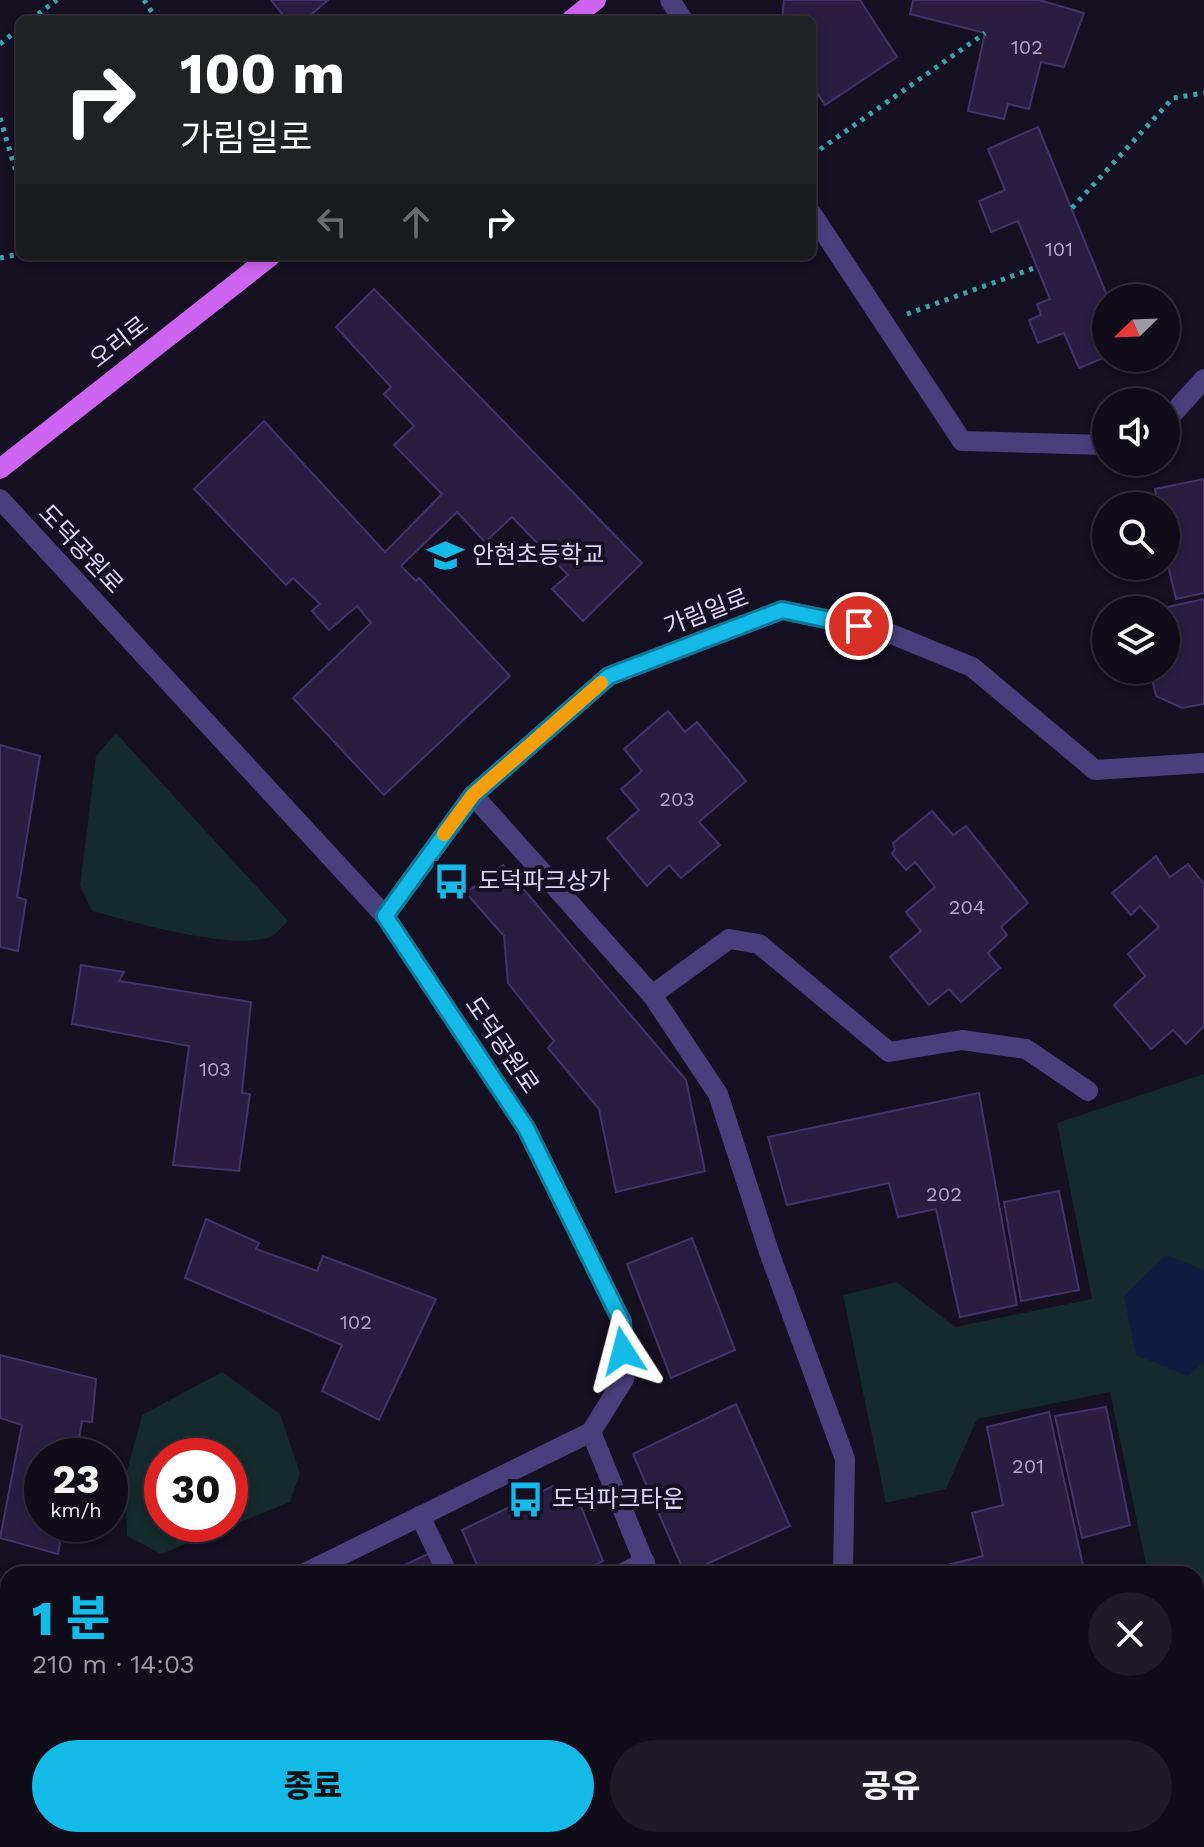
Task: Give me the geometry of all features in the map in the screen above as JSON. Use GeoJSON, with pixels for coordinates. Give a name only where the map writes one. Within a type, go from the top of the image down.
{"type":"FeatureCollection","features":[{"type":"Feature","properties":{"kind":"main road"},"geometry":{"type":"LineString","coordinates":[[576,16],[596,0]]}},
{"type":"Feature","properties":{"kind":"main road","name":"오리로"},"geometry":{"type":"LineString","coordinates":[[0,469],[266,260]]}},
{"type":"Feature","properties":{"kind":"street"},"geometry":{"type":"LineString","coordinates":[[816,220],[962,441],[1092,445]]}},
{"type":"Feature","properties":{"kind":"street"},"geometry":{"type":"LineString","coordinates":[[1180,406],[1204,379]]}},
{"type":"Feature","properties":{"kind":"street","name":"도덕공원로"},"geometry":{"type":"LineString","coordinates":[[0,499],[385,916],[526,1128],[622,1322],[624,1379],[591,1432]]}},
{"type":"Feature","properties":{"kind":"street","name":"가림일로"},"geometry":{"type":"LineString","coordinates":[[385,916],[473,795],[609,676],[782,610],[884,631],[972,667],[1095,770],[1204,763]]}},
{"type":"Feature","properties":{"kind":"street"},"geometry":{"type":"LineString","coordinates":[[473,795],[652,995],[718,1094],[766,1242],[845,1459],[843,1566]]}},
{"type":"Feature","properties":{"kind":"street"},"geometry":{"type":"LineString","coordinates":[[652,995],[729,939],[759,944],[889,1052],[962,1040],[1026,1049],[1088,1091]]}},
{"type":"Feature","properties":{"kind":"street"},"geometry":{"type":"LineString","coordinates":[[319,1566],[591,1432],[646,1566]]}},
{"type":"Feature","properties":{"kind":"street"},"geometry":{"type":"LineString","coordinates":[[420,1516],[444,1566]]}},
{"type":"Feature","properties":{"kind":"path"},"geometry":{"type":"LineString","coordinates":[[35,16],[57,0]]}},
{"type":"Feature","properties":{"kind":"path"},"geometry":{"type":"LineString","coordinates":[[0,44],[16,31]]}},
{"type":"Feature","properties":{"kind":"path"},"geometry":{"type":"LineString","coordinates":[[816,152],[985,33]]}},
{"type":"Feature","properties":{"kind":"path"},"geometry":{"type":"LineString","coordinates":[[1072,208],[1173,98],[1204,93]]}},
{"type":"Feature","properties":{"kind":"path"},"geometry":{"type":"LineString","coordinates":[[0,118],[16,172]]}},
{"type":"Feature","properties":{"kind":"path"},"geometry":{"type":"LineString","coordinates":[[883,323],[1037,267]]}},
{"type":"Feature","properties":{"kind":"green space"},"geometry":{"type":"Polygon","coordinates":[[[116,733],[288,921],[275,934],[253,940],[208,938],[92,911],[80,886],[96,756],[116,733]]]}},
{"type":"Feature","properties":{"kind":"green space"},"geometry":{"type":"Polygon","coordinates":[[[1204,1074],[1204,1566],[1146,1566],[1110,1392],[977,1419],[946,1489],[886,1503],[843,1295],[897,1282],[955,1327],[1092,1299],[1057,1123],[1204,1074]]]}},
{"type":"Feature","properties":{"kind":"green space"},"geometry":{"type":"Polygon","coordinates":[[[222,1372],[280,1414],[300,1473],[290,1502],[248,1519],[248,1438],[144,1438],[144,1542],[191,1542],[161,1554],[128,1537],[128,1468],[142,1415],[222,1372]]]}},
{"type":"Feature","properties":{"kind":"water"},"geometry":{"type":"Polygon","coordinates":[[[1166,1255],[1204,1270],[1204,1362],[1188,1376],[1136,1355],[1124,1296],[1166,1255]]]}},
{"type":"Feature","properties":{"kind":"building"},"geometry":{"type":"Polygon","coordinates":[[[271,0],[328,0],[310,16],[284,16],[271,0]]]}},
{"type":"Feature","properties":{"kind":"building"},"geometry":{"type":"Polygon","coordinates":[[[784,0],[860,0],[897,57],[825,105],[816,91],[816,16],[782,16],[784,0]]]}},
{"type":"Feature","properties":{"kind":"building"},"geometry":{"type":"Polygon","coordinates":[[[913,0],[1039,0],[1084,13],[1064,67],[1041,62],[1029,109],[1008,104],[1004,119],[968,111],[985,33],[910,14],[913,0]]]}},
{"type":"Feature","properties":{"kind":"building"},"geometry":{"type":"Polygon","coordinates":[[[1038,127],[1102,284],[1092,284],[1092,363],[1079,368],[1064,333],[1038,343],[1029,320],[1041,315],[1037,304],[1050,299],[1018,221],[991,232],[979,201],[1005,190],[988,149],[1038,127]]]}},
{"type":"Feature","properties":{"kind":"building"},"geometry":{"type":"Polygon","coordinates":[[[374,289],[642,563],[583,621],[552,589],[568,575],[512,517],[485,542],[457,512],[401,566],[416,581],[419,578],[510,676],[384,795],[293,698],[371,623],[357,606],[329,630],[312,611],[320,604],[293,578],[286,585],[194,489],[264,421],[385,552],[442,494],[394,445],[414,426],[384,394],[391,387],[336,327],[374,289]]]}},
{"type":"Feature","properties":{"kind":"building"},"geometry":{"type":"Polygon","coordinates":[[[1204,479],[1204,593],[1180,598],[1175,596],[1171,580],[1180,580],[1180,492],[1156,492],[1155,489],[1204,479]]]}},
{"type":"Feature","properties":{"kind":"building"},"geometry":{"type":"Polygon","coordinates":[[[1204,599],[1204,704],[1182,708],[1156,696],[1153,684],[1180,684],[1180,604],[1204,599]]]}},
{"type":"Feature","properties":{"kind":"building"},"geometry":{"type":"Polygon","coordinates":[[[668,711],[685,732],[697,722],[746,781],[699,822],[720,845],[681,878],[669,865],[647,886],[607,838],[639,810],[621,789],[642,771],[624,749],[668,711]]]}},
{"type":"Feature","properties":{"kind":"building"},"geometry":{"type":"Polygon","coordinates":[[[0,745],[40,756],[17,897],[26,900],[18,951],[0,947],[0,745]]]}},
{"type":"Feature","properties":{"kind":"building"},"geometry":{"type":"Polygon","coordinates":[[[932,811],[953,835],[966,826],[1028,903],[1001,927],[1007,935],[988,953],[1000,968],[961,1002],[949,989],[929,1005],[890,957],[921,931],[906,912],[935,887],[915,862],[906,870],[892,854],[895,849],[893,843],[932,811]]]}},
{"type":"Feature","properties":{"kind":"building"},"geometry":{"type":"Polygon","coordinates":[[[1156,856],[1170,877],[1188,864],[1204,884],[1204,1026],[1186,1044],[1173,1030],[1151,1049],[1114,1005],[1145,976],[1128,954],[1159,927],[1140,906],[1131,915],[1112,893],[1156,856]]]}},
{"type":"Feature","properties":{"kind":"building"},"geometry":{"type":"Polygon","coordinates":[[[503,865],[686,1080],[705,1171],[616,1192],[599,1109],[548,1048],[554,1041],[508,983],[504,936],[466,893],[503,865]]]}},
{"type":"Feature","properties":{"kind":"building"},"geometry":{"type":"Polygon","coordinates":[[[81,965],[124,972],[119,981],[251,1002],[242,1093],[250,1094],[239,1171],[173,1165],[189,1046],[72,1024],[81,965]]]}},
{"type":"Feature","properties":{"kind":"building"},"geometry":{"type":"Polygon","coordinates":[[[979,1093],[1017,1305],[960,1317],[936,1209],[898,1217],[889,1183],[787,1205],[768,1137],[979,1093]]]}},
{"type":"Feature","properties":{"kind":"building"},"geometry":{"type":"Polygon","coordinates":[[[1059,1191],[1079,1290],[1021,1301],[1004,1202],[1059,1191]]]}},
{"type":"Feature","properties":{"kind":"building"},"geometry":{"type":"Polygon","coordinates":[[[206,1219],[259,1243],[256,1249],[317,1271],[323,1256],[436,1299],[379,1420],[322,1391],[342,1345],[185,1278],[206,1219]]]}},
{"type":"Feature","properties":{"kind":"building"},"geometry":{"type":"Polygon","coordinates":[[[692,1238],[735,1350],[671,1378],[627,1264],[692,1238]]]}},
{"type":"Feature","properties":{"kind":"building"},"geometry":{"type":"Polygon","coordinates":[[[0,1355],[96,1379],[92,1422],[82,1421],[79,1438],[24,1438],[24,1542],[60,1542],[58,1554],[0,1538],[22,1425],[0,1418],[0,1355]]]}},
{"type":"Feature","properties":{"kind":"building"},"geometry":{"type":"Polygon","coordinates":[[[736,1404],[790,1526],[702,1566],[682,1566],[633,1454],[736,1404]]]}},
{"type":"Feature","properties":{"kind":"building"},"geometry":{"type":"Polygon","coordinates":[[[1106,1407],[1130,1525],[1082,1538],[1055,1416],[1106,1407]]]}},
{"type":"Feature","properties":{"kind":"building"},"geometry":{"type":"Polygon","coordinates":[[[1049,1412],[1083,1566],[943,1566],[983,1556],[972,1513],[1003,1505],[987,1427],[1049,1412]]]}},
{"type":"Feature","properties":{"kind":"building"},"geometry":{"type":"Polygon","coordinates":[[[553,1486],[578,1499],[603,1561],[593,1566],[478,1566],[462,1530],[553,1486]]]}},
{"type":"Feature","properties":{"kind":"building"},"geometry":{"type":"Polygon","coordinates":[[[430,1553],[436,1566],[402,1566],[430,1553]]]}},
{"type":"Feature","properties":{"kind":"slow traffic"},"geometry":{"type":"LineString","coordinates":[[444,834],[473,795],[601,683]]}},
{"type":"Feature","properties":{"kind":"place","name":"안현초등학교"},"geometry":{"type":"Point","coordinates":[446,555]}},
{"type":"Feature","properties":{"kind":"place","name":"도덕파크상가"},"geometry":{"type":"Point","coordinates":[452,881]}},
{"type":"Feature","properties":{"kind":"place","name":"도덕파크타운"},"geometry":{"type":"Point","coordinates":[526,1499]}},
{"type":"Feature","properties":{"kind":"route"},"geometry":{"type":"LineString","coordinates":[[623,1351],[622,1322],[526,1128],[385,916],[473,795],[609,676],[782,610],[859,626]]}}]}
